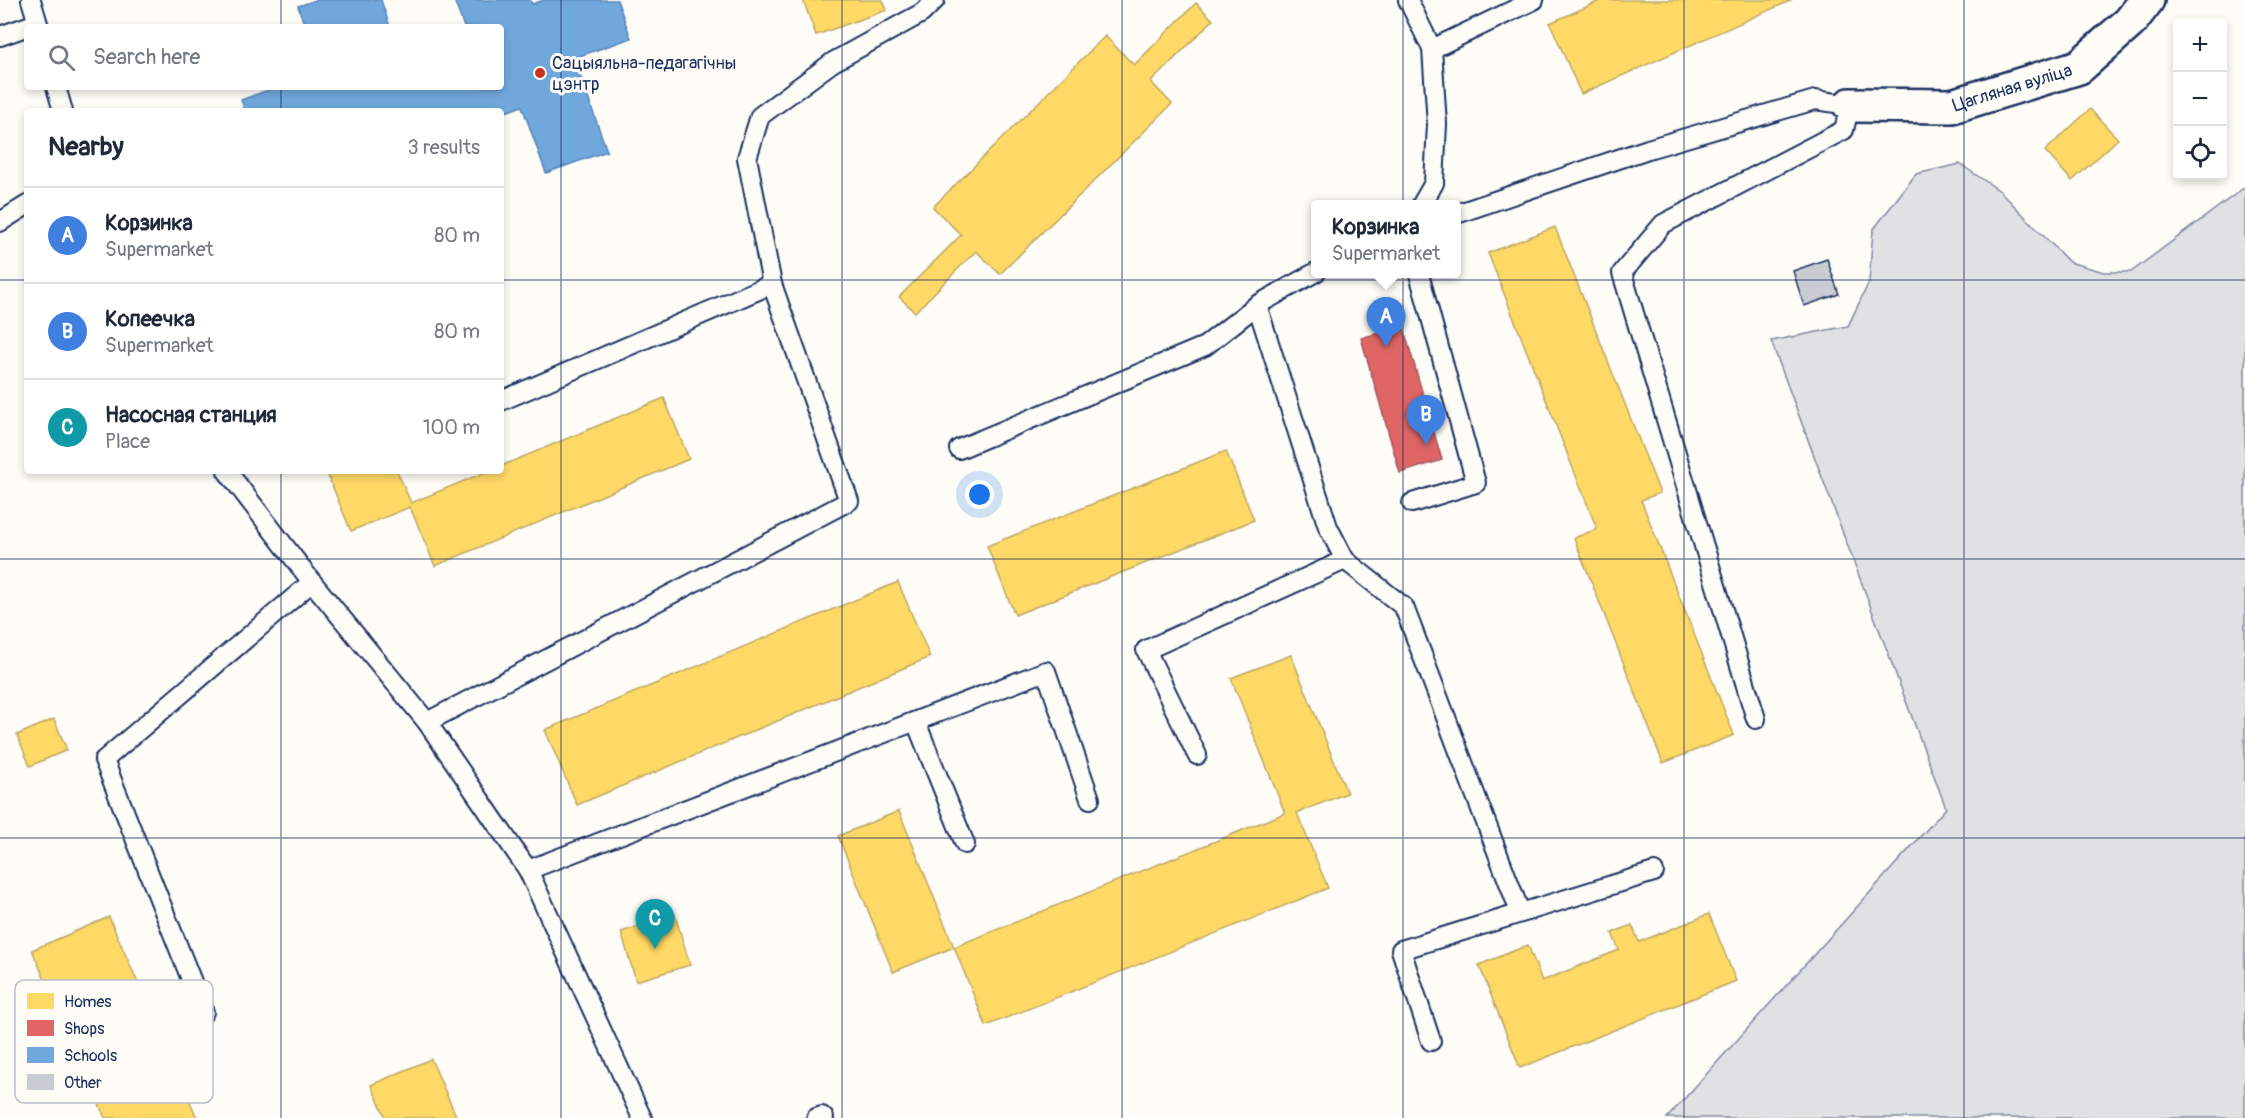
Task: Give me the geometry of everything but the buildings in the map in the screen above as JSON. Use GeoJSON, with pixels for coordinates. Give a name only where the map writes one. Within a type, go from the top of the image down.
{"type":"FeatureCollection","features":[{"type":"Feature","properties":{"kind":"street","name":"Цагляная вуліца"},"geometry":{"type":"LineString","coordinates":[[1850,105],[1952,106],[2079,67],[2130,22],[2147,0]]}},
{"type":"Feature","properties":{"kind":"lane"},"geometry":{"type":"LineString","coordinates":[[31,0],[38,24]]}},
{"type":"Feature","properties":{"kind":"lane"},"geometry":{"type":"LineString","coordinates":[[427,722],[849,501],[772,284],[747,158],[760,116],[832,62],[922,13],[935,0]]}},
{"type":"Feature","properties":{"kind":"lane"},"geometry":{"type":"LineString","coordinates":[[1408,0],[1431,49],[1437,124],[1434,183],[1424,200]]}},
{"type":"Feature","properties":{"kind":"lane"},"geometry":{"type":"LineString","coordinates":[[1431,49],[1534,0]]}},
{"type":"Feature","properties":{"kind":"lane"},"geometry":{"type":"LineString","coordinates":[[0,36],[24,29]]}},
{"type":"Feature","properties":{"kind":"lane"},"geometry":{"type":"LineString","coordinates":[[57,90],[62,108]]}},
{"type":"Feature","properties":{"kind":"lane"},"geometry":{"type":"LineString","coordinates":[[1461,212],[1648,149],[1815,100],[1850,105],[1845,130],[1664,224],[1623,273],[1756,719]]}},
{"type":"Feature","properties":{"kind":"lane"},"geometry":{"type":"LineString","coordinates":[[0,222],[24,207]]}},
{"type":"Feature","properties":{"kind":"lane"},"geometry":{"type":"LineString","coordinates":[[959,448],[1205,346],[1257,305],[1311,275]]}},
{"type":"Feature","properties":{"kind":"lane"},"geometry":{"type":"LineString","coordinates":[[1412,503],[1476,483],[1420,278]]}},
{"type":"Feature","properties":{"kind":"lane"},"geometry":{"type":"LineString","coordinates":[[504,400],[772,284]]}},
{"type":"Feature","properties":{"kind":"lane"},"geometry":{"type":"LineString","coordinates":[[1257,305],[1328,526],[1345,560],[1404,607],[1520,912]]}},
{"type":"Feature","properties":{"kind":"lane"},"geometry":{"type":"LineString","coordinates":[[228,474],[312,582],[427,722],[528,870],[642,1118]]}},
{"type":"Feature","properties":{"kind":"lane"},"geometry":{"type":"LineString","coordinates":[[1197,756],[1146,650],[1345,560]]}},
{"type":"Feature","properties":{"kind":"lane"},"geometry":{"type":"LineString","coordinates":[[191,980],[104,760],[312,582]]}},
{"type":"Feature","properties":{"kind":"lane"},"geometry":{"type":"LineString","coordinates":[[528,870],[1046,671],[1089,799]]}},
{"type":"Feature","properties":{"kind":"lane"},"geometry":{"type":"LineString","coordinates":[[916,722],[965,844]]}},
{"type":"Feature","properties":{"kind":"lane"},"geometry":{"type":"LineString","coordinates":[[1431,1041],[1401,950],[1654,872]]}},
{"type":"Feature","properties":{"kind":"lane"},"geometry":{"type":"LineString","coordinates":[[816,1118],[822,1116],[824,1118]]}},
{"type":"Feature","properties":{"kind":"shaded area"},"geometry":{"type":"Polygon","coordinates":[[[1960,164],[2000,191],[2069,262],[2104,272],[2131,272],[2245,187],[2245,1118],[1667,1118],[1946,808],[1771,341],[1848,326],[1869,282],[1873,230],[1916,174],[1960,164]]]}},
{"type":"Feature","properties":{"kind":"place","name":"Сацыяльна-педагагічны цэнтр"},"geometry":{"type":"Point","coordinates":[540,73]}},
{"type":"Feature","properties":{"kind":"place","name":"Корзинка"},"geometry":{"type":"Point","coordinates":[1386,347]}},
{"type":"Feature","properties":{"kind":"place","name":"Копеечка"},"geometry":{"type":"Point","coordinates":[1426,445]}},
{"type":"Feature","properties":{"kind":"place","name":"Насосная станция"},"geometry":{"type":"Point","coordinates":[655,949]}}]}
